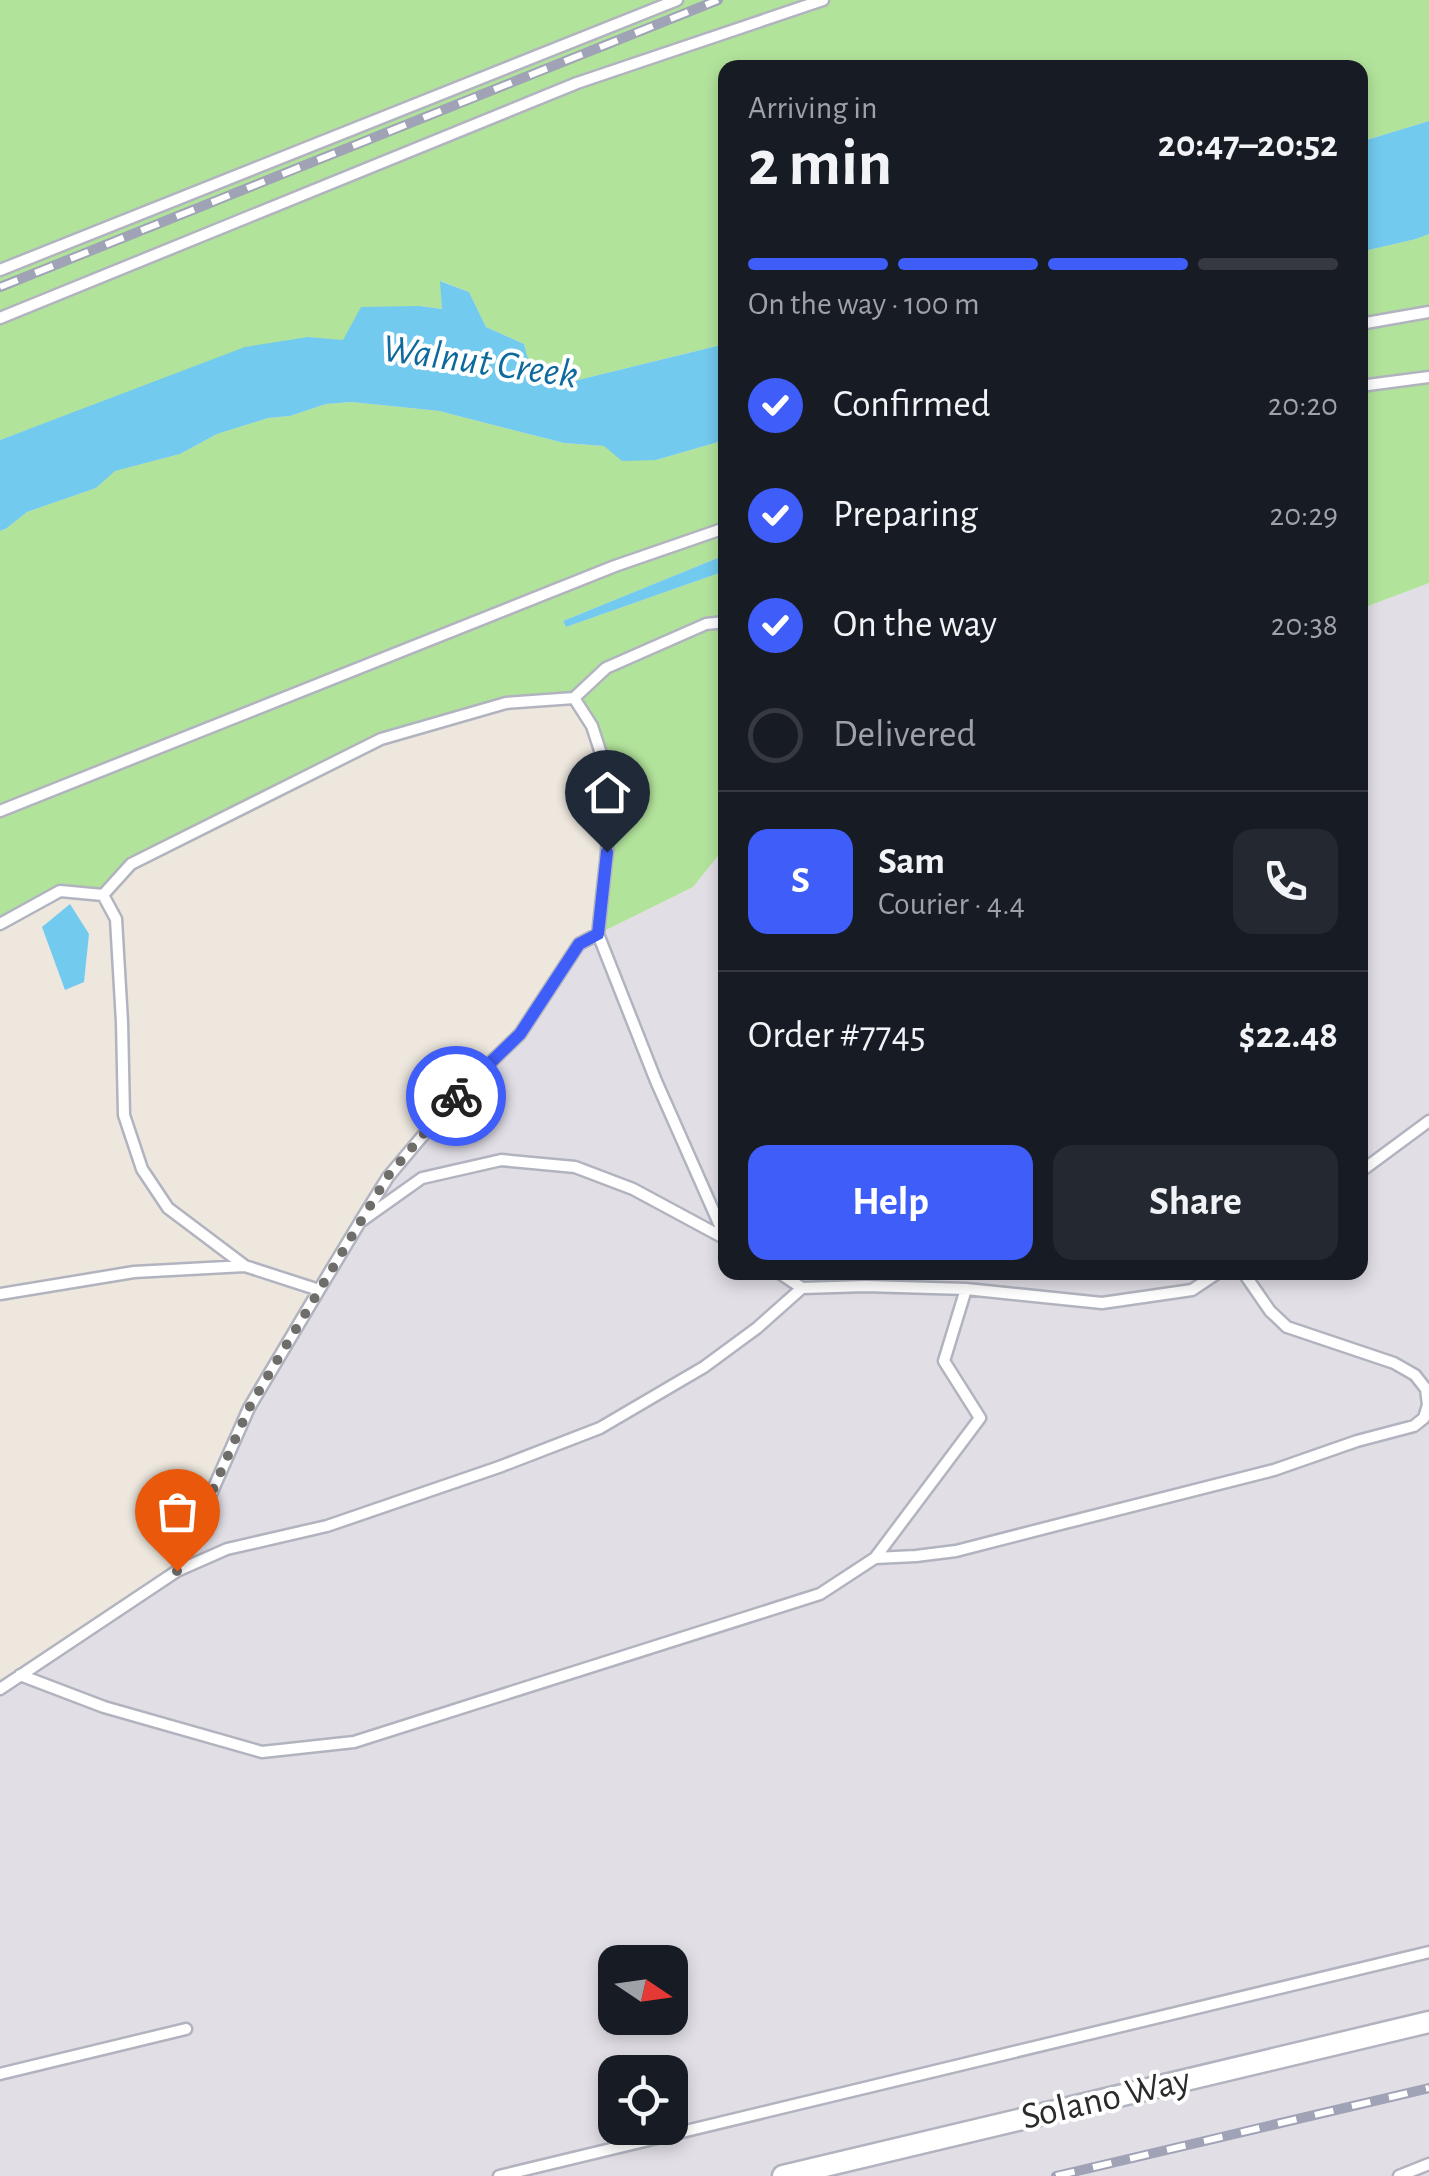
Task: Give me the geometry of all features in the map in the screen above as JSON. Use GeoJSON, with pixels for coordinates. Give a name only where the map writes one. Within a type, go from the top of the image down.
{"type":"FeatureCollection","features":[{"type":"Feature","properties":{"kind":"street","name":"Solano Way"},"geometry":{"type":"LineString","coordinates":[[783,2176],[1429,2022]]}},
{"type":"Feature","properties":{"kind":"lane"},"geometry":{"type":"LineString","coordinates":[[0,270],[677,0]]}},
{"type":"Feature","properties":{"kind":"lane"},"geometry":{"type":"LineString","coordinates":[[0,318],[577,84],[823,0]]}},
{"type":"Feature","properties":{"kind":"lane"},"geometry":{"type":"LineString","coordinates":[[1368,323],[1429,312]]}},
{"type":"Feature","properties":{"kind":"lane"},"geometry":{"type":"LineString","coordinates":[[1368,385],[1429,378]]}},
{"type":"Feature","properties":{"kind":"lane"},"geometry":{"type":"LineString","coordinates":[[0,811],[615,566],[718,530]]}},
{"type":"Feature","properties":{"kind":"lane"},"geometry":{"type":"LineString","coordinates":[[103,895],[131,864],[381,738],[506,703],[574,698],[606,668],[706,624],[718,623]]}},
{"type":"Feature","properties":{"kind":"lane"},"geometry":{"type":"LineString","coordinates":[[574,698],[592,726],[610,780],[598,934],[718,1222]]}},
{"type":"Feature","properties":{"kind":"lane"},"geometry":{"type":"LineString","coordinates":[[0,924],[60,890],[103,895]]}},
{"type":"Feature","properties":{"kind":"lane"},"geometry":{"type":"LineString","coordinates":[[103,895],[116,920],[124,1116],[142,1169],[168,1208],[245,1266],[319,1290]]}},
{"type":"Feature","properties":{"kind":"lane"},"geometry":{"type":"LineString","coordinates":[[177,1571],[249,1408],[388,1176],[446,1108],[520,1034],[579,944],[598,934]]}},
{"type":"Feature","properties":{"kind":"lane"},"geometry":{"type":"LineString","coordinates":[[1368,1166],[1429,1122]]}},
{"type":"Feature","properties":{"kind":"lane"},"geometry":{"type":"LineString","coordinates":[[360,1222],[422,1178],[501,1160],[576,1166],[632,1189],[718,1234]]}},
{"type":"Feature","properties":{"kind":"lane"},"geometry":{"type":"LineString","coordinates":[[0,1294],[134,1272],[245,1266]]}},
{"type":"Feature","properties":{"kind":"lane"},"geometry":{"type":"LineString","coordinates":[[790,1280],[802,1288],[966,1288],[1102,1303],[1192,1290],[1207,1280]]}},
{"type":"Feature","properties":{"kind":"lane"},"geometry":{"type":"LineString","coordinates":[[875,1558],[956,1551],[1274,1470],[1356,1441],[1414,1426],[1424,1418],[1428,1404],[1426,1389],[1416,1376],[1394,1363],[1287,1327],[1270,1311],[1249,1280]]}},
{"type":"Feature","properties":{"kind":"lane"},"geometry":{"type":"LineString","coordinates":[[0,1689],[177,1571],[228,1550],[327,1526],[600,1428],[704,1366],[757,1328],[802,1288]]}},
{"type":"Feature","properties":{"kind":"lane"},"geometry":{"type":"LineString","coordinates":[[20,1676],[104,1707],[262,1752],[354,1742],[820,1594],[875,1558],[980,1418],[944,1361],[966,1288]]}},
{"type":"Feature","properties":{"kind":"lane"},"geometry":{"type":"LineString","coordinates":[[499,2176],[1429,1952]]}},
{"type":"Feature","properties":{"kind":"lane"},"geometry":{"type":"LineString","coordinates":[[0,2074],[186,2029]]}},
{"type":"Feature","properties":{"kind":"lane"},"geometry":{"type":"LineString","coordinates":[[1400,2176],[1429,2164]]}},
{"type":"Feature","properties":{"kind":"shaded area"},"geometry":{"type":"Polygon","coordinates":[[[1429,583],[1429,2176],[0,2176],[0,1689],[177,1571],[249,1408],[388,1177],[457,1095],[520,1034],[579,944],[693,887],[718,856],[718,1280],[1368,1280],[1368,606],[1429,583]]]}},
{"type":"Feature","properties":{"kind":"green space"},"geometry":{"type":"Polygon","coordinates":[[[0,0],[1429,0],[1429,121],[1368,140],[1368,60],[718,60],[718,346],[574,381],[531,375],[524,344],[486,327],[469,292],[441,281],[442,309],[420,306],[343,341],[308,337],[0,440],[0,0]]]}},
{"type":"Feature","properties":{"kind":"green space"},"geometry":{"type":"Polygon","coordinates":[[[1429,234],[1429,583],[1368,606],[1368,250],[1429,234]]]}},
{"type":"Feature","properties":{"kind":"green space"},"geometry":{"type":"Polygon","coordinates":[[[352,402],[439,411],[564,443],[604,446],[656,460],[718,442],[718,558],[563,621],[566,627],[718,573],[718,856],[693,887],[598,934],[610,781],[592,726],[574,698],[506,703],[381,739],[131,864],[103,895],[60,891],[0,924],[0,531],[27,512],[96,488],[114,471],[180,454],[217,434],[326,404],[352,402]]]}},
{"type":"Feature","properties":{"kind":"water"},"geometry":{"type":"Polygon","coordinates":[[[1429,121],[1429,234],[1368,250],[1368,140],[1429,121]]]}},
{"type":"Feature","properties":{"kind":"water","name":"Walnut Creek"},"geometry":{"type":"Polygon","coordinates":[[[440,281],[469,292],[486,327],[524,344],[532,375],[574,381],[718,346],[718,442],[656,460],[622,461],[604,446],[564,443],[439,411],[352,402],[326,404],[217,434],[180,454],[115,471],[96,488],[27,512],[0,531],[0,440],[245,347],[308,337],[343,340],[361,307],[442,309],[440,281]]]}},
{"type":"Feature","properties":{"kind":"water"},"geometry":{"type":"Polygon","coordinates":[[[718,558],[718,573],[566,627],[563,621],[718,558]]]}},
{"type":"Feature","properties":{"kind":"water"},"geometry":{"type":"Polygon","coordinates":[[[70,904],[89,934],[84,982],[65,990],[42,927],[70,904]]]}},
{"type":"Feature","properties":{"kind":"railway"},"geometry":{"type":"LineString","coordinates":[[0,287],[718,0]]}},
{"type":"Feature","properties":{"kind":"railway"},"geometry":{"type":"LineString","coordinates":[[1056,2176],[1429,2088]]}},
{"type":"Feature","properties":{"kind":"way so far"},"geometry":{"type":"LineString","coordinates":[[177,1571],[249,1408],[266,1379],[388,1176],[456,1096]]}},
{"type":"Feature","properties":{"kind":"route"},"geometry":{"type":"LineString","coordinates":[[456,1096],[520,1034],[579,944],[598,934],[607,852]]}}]}
